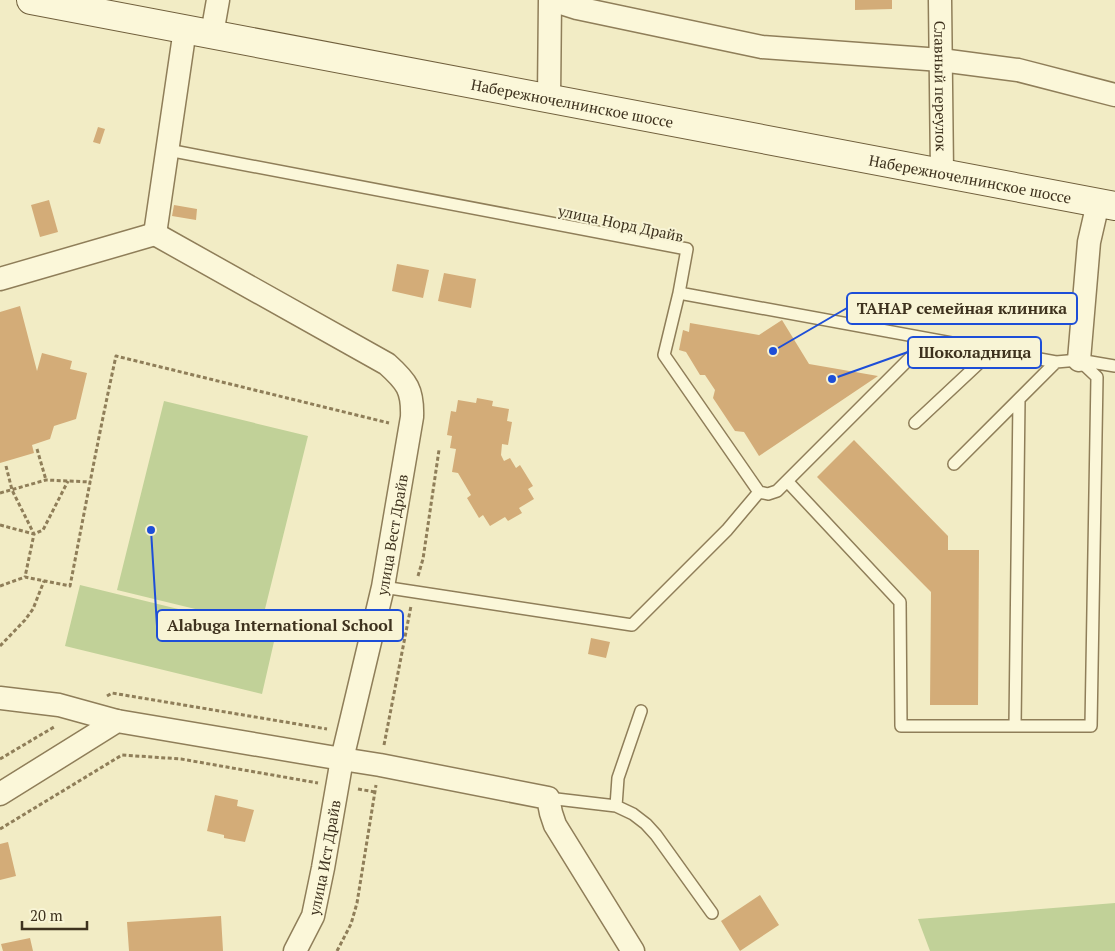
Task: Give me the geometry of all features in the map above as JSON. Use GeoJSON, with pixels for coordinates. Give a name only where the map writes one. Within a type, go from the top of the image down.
{"type":"FeatureCollection","features":[{"type":"Feature","properties":{"kind":"main road","name":"Набережночелнинское шоссе"},"geometry":{"type":"LineString","coordinates":[[31,0],[1106,204]]}},
{"type":"Feature","properties":{"kind":"street"},"geometry":{"type":"LineString","coordinates":[[212,34],[218,0]]}},
{"type":"Feature","properties":{"kind":"street"},"geometry":{"type":"LineString","coordinates":[[549,98],[551,0],[577,8],[762,47],[941,60],[1018,70],[1115,95]]}},
{"type":"Feature","properties":{"kind":"street","name":"Славный переулок"},"geometry":{"type":"LineString","coordinates":[[940,0],[942,172]]}},
{"type":"Feature","properties":{"kind":"street"},"geometry":{"type":"LineString","coordinates":[[0,279],[156,234],[185,29]]}},
{"type":"Feature","properties":{"kind":"street"},"geometry":{"type":"LineString","coordinates":[[1079,360],[1089,242],[1106,204]]}},
{"type":"Feature","properties":{"kind":"street","name":"улица Вест Драйв"},"geometry":{"type":"LineString","coordinates":[[156,234],[387,364],[400,375],[408,387],[413,401],[412,417],[383,587],[342,759]]}},
{"type":"Feature","properties":{"kind":"street"},"geometry":{"type":"LineString","coordinates":[[0,698],[59,705],[117,720],[380,765],[548,798],[555,825],[633,951]]}},
{"type":"Feature","properties":{"kind":"street"},"geometry":{"type":"LineString","coordinates":[[0,794],[117,720]]}},
{"type":"Feature","properties":{"kind":"street","name":"улица Ист Драйв"},"geometry":{"type":"LineString","coordinates":[[295,951],[313,916],[342,759]]}},
{"type":"Feature","properties":{"kind":"lane","name":"улица Норд Драйв"},"geometry":{"type":"LineString","coordinates":[[168,150],[687,249],[679,293]]}},
{"type":"Feature","properties":{"kind":"lane"},"geometry":{"type":"LineString","coordinates":[[929,339],[777,491],[768,494],[759,492],[664,355],[679,293],[1056,362],[1079,360],[1115,366]]}},
{"type":"Feature","properties":{"kind":"lane"},"geometry":{"type":"LineString","coordinates":[[915,423],[992,351]]}},
{"type":"Feature","properties":{"kind":"lane"},"geometry":{"type":"LineString","coordinates":[[787,481],[900,602],[900,726],[1090,726],[1097,378],[1079,360]]}},
{"type":"Feature","properties":{"kind":"lane"},"geometry":{"type":"LineString","coordinates":[[954,464],[1056,362]]}},
{"type":"Feature","properties":{"kind":"lane"},"geometry":{"type":"LineString","coordinates":[[1015,726],[1019,400]]}},
{"type":"Feature","properties":{"kind":"lane"},"geometry":{"type":"LineString","coordinates":[[383,587],[632,625],[727,530],[759,492]]}},
{"type":"Feature","properties":{"kind":"lane"},"geometry":{"type":"LineString","coordinates":[[616,806],[618,778],[641,711]]}},
{"type":"Feature","properties":{"kind":"lane"},"geometry":{"type":"LineString","coordinates":[[548,798],[616,806],[633,814],[656,835],[712,913]]}},
{"type":"Feature","properties":{"kind":"path"},"geometry":{"type":"LineString","coordinates":[[0,586],[25,577],[70,586],[91,482],[96,441],[116,356],[389,422]]}},
{"type":"Feature","properties":{"kind":"path"},"geometry":{"type":"LineString","coordinates":[[387,431],[390,414]]}},
{"type":"Feature","properties":{"kind":"path"},"geometry":{"type":"LineString","coordinates":[[38,449],[46,480]]}},
{"type":"Feature","properties":{"kind":"path"},"geometry":{"type":"LineString","coordinates":[[337,951],[352,924],[357,903],[380,765],[413,592],[423,559],[439,450]]}},
{"type":"Feature","properties":{"kind":"path"},"geometry":{"type":"LineString","coordinates":[[6,466],[12,490],[34,534],[25,577]]}},
{"type":"Feature","properties":{"kind":"path"},"geometry":{"type":"LineString","coordinates":[[0,493],[46,480],[91,482]]}},
{"type":"Feature","properties":{"kind":"path"},"geometry":{"type":"LineString","coordinates":[[0,525],[34,534],[43,530],[68,481]]}},
{"type":"Feature","properties":{"kind":"path"},"geometry":{"type":"LineString","coordinates":[[0,646],[33,609],[44,581]]}},
{"type":"Feature","properties":{"kind":"path"},"geometry":{"type":"LineString","coordinates":[[0,760],[112,693],[335,730]]}},
{"type":"Feature","properties":{"kind":"path"},"geometry":{"type":"LineString","coordinates":[[0,829],[122,755],[182,759],[320,784]]}},
{"type":"Feature","properties":{"kind":"green space"},"geometry":{"type":"Polygon","coordinates":[[[164,401],[308,436],[261,625],[117,590],[164,401]]]}},
{"type":"Feature","properties":{"kind":"green space"},"geometry":{"type":"Polygon","coordinates":[[[80,585],[276,633],[262,694],[65,646],[80,585]]]}},
{"type":"Feature","properties":{"kind":"green space"},"geometry":{"type":"Polygon","coordinates":[[[1115,903],[1115,951],[930,951],[918,919],[1115,903]]]}},
{"type":"Feature","properties":{"kind":"building"},"geometry":{"type":"Polygon","coordinates":[[[855,0],[892,0],[892,9],[855,10],[855,0]]]}},
{"type":"Feature","properties":{"kind":"building"},"geometry":{"type":"Polygon","coordinates":[[[98,127],[105,129],[100,144],[93,142],[98,127]]]}},
{"type":"Feature","properties":{"kind":"building"},"geometry":{"type":"Polygon","coordinates":[[[49,200],[58,232],[40,237],[31,205],[49,200]]]}},
{"type":"Feature","properties":{"kind":"building"},"geometry":{"type":"Polygon","coordinates":[[[174,205],[197,209],[196,220],[172,216],[174,205]]]}},
{"type":"Feature","properties":{"kind":"building"},"geometry":{"type":"Polygon","coordinates":[[[397,264],[429,270],[423,298],[392,291],[397,264]]]}},
{"type":"Feature","properties":{"kind":"building"},"geometry":{"type":"Polygon","coordinates":[[[444,273],[476,279],[471,308],[438,301],[444,273]]]}},
{"type":"Feature","properties":{"kind":"building"},"geometry":{"type":"Polygon","coordinates":[[[20,306],[37,371],[42,353],[72,361],[70,369],[87,373],[76,419],[54,426],[50,439],[32,445],[34,453],[0,463],[0,312],[20,306]]]}},
{"type":"Feature","properties":{"kind":"building"},"geometry":{"type":"Polygon","coordinates":[[[782,320],[809,364],[878,376],[759,456],[744,432],[735,431],[713,398],[715,390],[705,375],[700,375],[686,352],[679,350],[683,330],[689,332],[690,323],[759,335],[782,320]]]}},
{"type":"Feature","properties":{"kind":"building"},"geometry":{"type":"Polygon","coordinates":[[[477,398],[493,401],[492,406],[509,409],[507,421],[512,422],[508,445],[502,444],[501,455],[504,461],[510,458],[516,468],[520,465],[533,486],[528,489],[534,499],[519,508],[522,513],[508,521],[505,517],[490,526],[483,515],[479,518],[467,498],[471,495],[458,473],[452,472],[456,449],[450,448],[452,436],[447,435],[451,411],[456,412],[458,400],[476,403],[477,398]]]}},
{"type":"Feature","properties":{"kind":"building"},"geometry":{"type":"Polygon","coordinates":[[[854,440],[948,536],[948,550],[979,550],[978,705],[930,705],[931,592],[817,477],[854,440]]]}},
{"type":"Feature","properties":{"kind":"building"},"geometry":{"type":"Polygon","coordinates":[[[591,638],[610,642],[606,658],[588,654],[591,638]]]}},
{"type":"Feature","properties":{"kind":"building"},"geometry":{"type":"Polygon","coordinates":[[[215,795],[238,800],[237,806],[254,810],[245,842],[224,838],[224,835],[207,831],[215,795]]]}},
{"type":"Feature","properties":{"kind":"building"},"geometry":{"type":"Polygon","coordinates":[[[8,842],[16,876],[0,880],[0,844],[8,842]]]}},
{"type":"Feature","properties":{"kind":"building"},"geometry":{"type":"Polygon","coordinates":[[[760,895],[779,925],[740,951],[721,921],[760,895]]]}},
{"type":"Feature","properties":{"kind":"building"},"geometry":{"type":"Polygon","coordinates":[[[221,916],[223,951],[129,951],[127,922],[221,916]]]}},
{"type":"Feature","properties":{"kind":"building"},"geometry":{"type":"Polygon","coordinates":[[[30,938],[33,951],[3,951],[1,944],[30,938]]]}},
{"type":"Feature","properties":{"kind":"place","name":"ТАНАР семейная клиника"},"geometry":{"type":"Point","coordinates":[773,351]}},
{"type":"Feature","properties":{"kind":"place","name":"Шоколадница"},"geometry":{"type":"Point","coordinates":[832,379]}},
{"type":"Feature","properties":{"kind":"place","name":"Alabuga International School"},"geometry":{"type":"Point","coordinates":[151,530]}}]}
